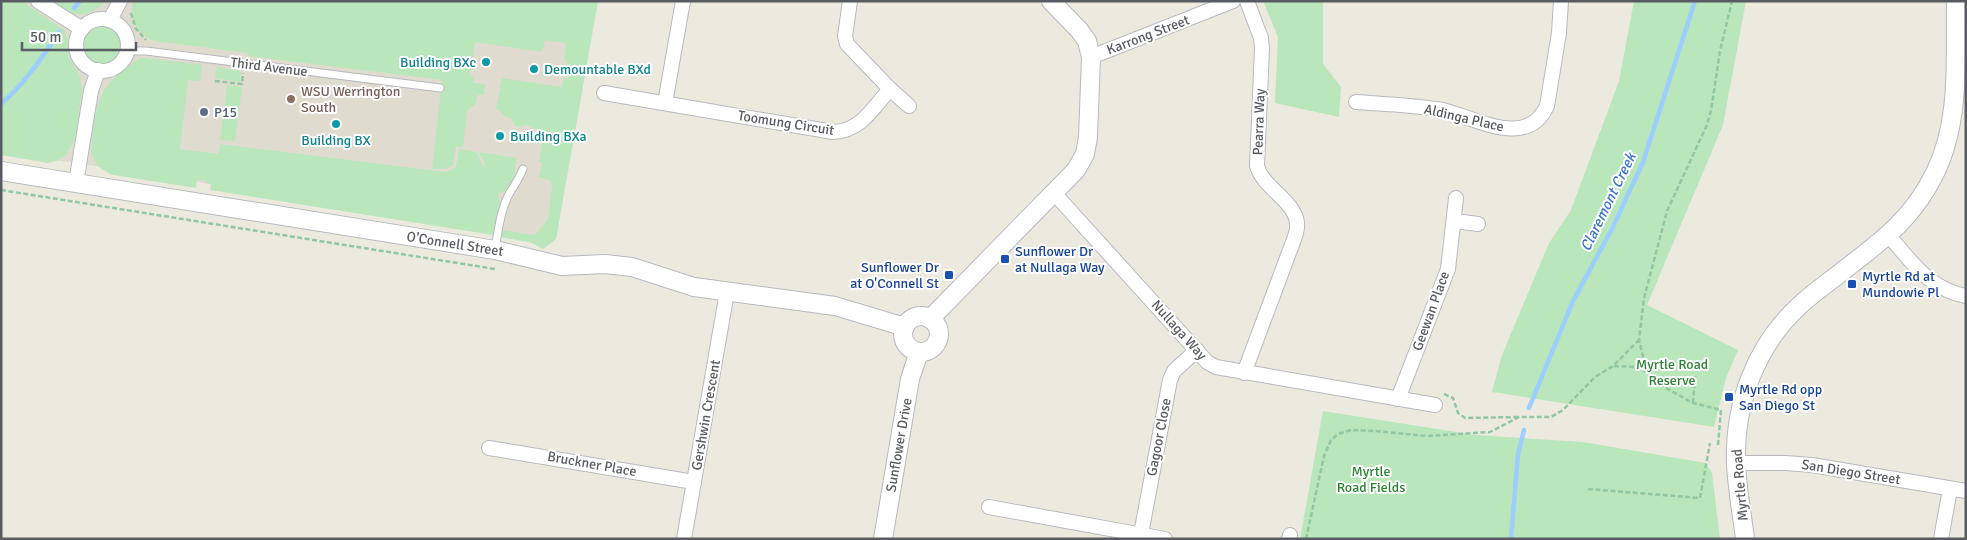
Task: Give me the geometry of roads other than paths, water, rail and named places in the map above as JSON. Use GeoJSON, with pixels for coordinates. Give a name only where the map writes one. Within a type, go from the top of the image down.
{"type":"FeatureCollection","features":[{"type":"Feature","properties":{"kind":"street"},"geometry":{"type":"LineString","coordinates":[[38,1],[82,29]]}},
{"type":"Feature","properties":{"kind":"street"},"geometry":{"type":"LineString","coordinates":[[665,103],[683,1]]}},
{"type":"Feature","properties":{"kind":"street"},"geometry":{"type":"LineString","coordinates":[[850,1],[845,36],[847,44],[909,106]]}},
{"type":"Feature","properties":{"kind":"street"},"geometry":{"type":"LineString","coordinates":[[930,319],[1076,170],[1085,154],[1088,137],[1091,57],[1086,41],[1051,1]]}},
{"type":"Feature","properties":{"kind":"street","name":"Karrong Street"},"geometry":{"type":"LineString","coordinates":[[1091,57],[1233,1]]}},
{"type":"Feature","properties":{"kind":"street","name":"Pearra Way"},"geometry":{"type":"LineString","coordinates":[[1244,373],[1293,242],[1297,223],[1289,206],[1260,175],[1257,166],[1262,48],[1261,38],[1247,1]]}},
{"type":"Feature","properties":{"kind":"street","name":"Aldinga Place"},"geometry":{"type":"LineString","coordinates":[[1356,102],[1439,110],[1510,129],[1529,125],[1542,115],[1549,95],[1559,32],[1561,1]]}},
{"type":"Feature","properties":{"kind":"street"},"geometry":{"type":"LineString","coordinates":[[110,20],[126,4]]}},
{"type":"Feature","properties":{"kind":"street","name":"Myrtle Road"},"geometry":{"type":"LineString","coordinates":[[1745,539],[1736,463],[1737,431],[1744,397],[1753,369],[1766,346],[1798,306],[1889,236],[1922,196],[1936,172],[1948,138],[1955,94],[1959,6]]}},
{"type":"Feature","properties":{"kind":"street"},"geometry":{"type":"LineString","coordinates":[[98,19],[110,20],[120,26],[126,35],[128,51],[124,60],[108,70],[98,70],[86,65],[78,54],[77,41],[82,29],[86,24],[98,19]]}},
{"type":"Feature","properties":{"kind":"street"},"geometry":{"type":"LineString","coordinates":[[76,183],[91,91],[98,70]]}},
{"type":"Feature","properties":{"kind":"street","name":"Toomung Circuit"},"geometry":{"type":"LineString","coordinates":[[604,93],[822,130],[844,132],[852,129],[860,122],[890,89]]}},
{"type":"Feature","properties":{"kind":"street","name":"O'Connell Street"},"geometry":{"type":"LineString","coordinates":[[1,171],[495,250],[562,266],[605,264],[632,267],[679,283],[727,292],[835,306],[905,327]]}},
{"type":"Feature","properties":{"kind":"street","name":"Nullaga Way"},"geometry":{"type":"LineString","coordinates":[[1054,193],[1207,362],[1216,367],[1398,399],[1436,399]]}},
{"type":"Feature","properties":{"kind":"street","name":"Geewan Place"},"geometry":{"type":"LineString","coordinates":[[1398,399],[1448,269],[1455,221],[1456,198]]}},
{"type":"Feature","properties":{"kind":"street"},"geometry":{"type":"LineString","coordinates":[[1455,221],[1478,224]]}},
{"type":"Feature","properties":{"kind":"street"},"geometry":{"type":"LineString","coordinates":[[1889,236],[1928,280],[1942,289],[1966,296]]}},
{"type":"Feature","properties":{"kind":"street","name":"Gershwin Crescent"},"geometry":{"type":"LineString","coordinates":[[684,539],[727,292]]}},
{"type":"Feature","properties":{"kind":"street"},"geometry":{"type":"LineString","coordinates":[[918,317],[930,319],[938,326],[938,342],[930,350],[919,352],[914,350],[906,343],[905,327],[918,317]]}},
{"type":"Feature","properties":{"kind":"street","name":"Gagoor Close"},"geometry":{"type":"LineString","coordinates":[[1141,534],[1170,380],[1174,371],[1197,350]]}},
{"type":"Feature","properties":{"kind":"street","name":"Sunflower Drive"},"geometry":{"type":"LineString","coordinates":[[883,539],[910,379],[919,352]]}},
{"type":"Feature","properties":{"kind":"street","name":"Bruckner Place"},"geometry":{"type":"LineString","coordinates":[[489,448],[694,482]]}},
{"type":"Feature","properties":{"kind":"street","name":"San Diego Street"},"geometry":{"type":"LineString","coordinates":[[1736,463],[1812,465],[1966,491]]}},
{"type":"Feature","properties":{"kind":"street"},"geometry":{"type":"LineString","coordinates":[[1941,539],[1950,488]]}},
{"type":"Feature","properties":{"kind":"street"},"geometry":{"type":"LineString","coordinates":[[989,507],[1165,539]]}},
{"type":"Feature","properties":{"kind":"lane","name":"Third Avenue"},"geometry":{"type":"LineString","coordinates":[[128,51],[146,51],[440,88]]}},
{"type":"Feature","properties":{"kind":"lane"},"geometry":{"type":"LineString","coordinates":[[495,250],[501,216],[523,168]]}},
{"type":"Feature","properties":{"kind":"waterway"},"geometry":{"type":"LineString","coordinates":[[74,8],[80,1]]}},
{"type":"Feature","properties":{"kind":"waterway","name":"Claremont Creek"},"geometry":{"type":"LineString","coordinates":[[1529,408],[1573,301],[1613,227],[1643,162],[1695,1]]}},
{"type":"Feature","properties":{"kind":"waterway"},"geometry":{"type":"LineString","coordinates":[[1,104],[40,61],[59,32]]}},
{"type":"Feature","properties":{"kind":"waterway","name":"Claremont Creek"},"geometry":{"type":"LineString","coordinates":[[1511,539],[1518,454],[1524,430]]}},
{"type":"Feature","properties":{"kind":"place","name":"Building BXc"},"geometry":{"type":"Point","coordinates":[486,62]}},
{"type":"Feature","properties":{"kind":"place","name":"Demountable BXd"},"geometry":{"type":"Point","coordinates":[534,69]}},
{"type":"Feature","properties":{"kind":"place","name":"WSU Werrington South"},"geometry":{"type":"Point","coordinates":[291,99]}},
{"type":"Feature","properties":{"kind":"place","name":"P15"},"geometry":{"type":"Point","coordinates":[204,112]}},
{"type":"Feature","properties":{"kind":"place","name":"Building BX"},"geometry":{"type":"Point","coordinates":[336,124]}},
{"type":"Feature","properties":{"kind":"place","name":"Building BXa"},"geometry":{"type":"Point","coordinates":[500,136]}},
{"type":"Feature","properties":{"kind":"place","name":"Sunflower Dr at Nullaga Way"},"geometry":{"type":"Point","coordinates":[1005,259]}},
{"type":"Feature","properties":{"kind":"place","name":"Sunflower Dr at O'Connell St"},"geometry":{"type":"Point","coordinates":[949,275]}},
{"type":"Feature","properties":{"kind":"place","name":"Myrtle Rd at Mundowie Pl"},"geometry":{"type":"Point","coordinates":[1852,284]}},
{"type":"Feature","properties":{"kind":"place","name":"Myrtle Rd opp San Diego St"},"geometry":{"type":"Point","coordinates":[1729,397]}},
{"type":"Feature","properties":{"kind":"park label","name":"Myrtle Road Reserve"},"geometry":{"type":"Point","coordinates":[1672,372]}},
{"type":"Feature","properties":{"kind":"park label","name":"Myrtle Road Fields"},"geometry":{"type":"Point","coordinates":[1371,480]}}]}
